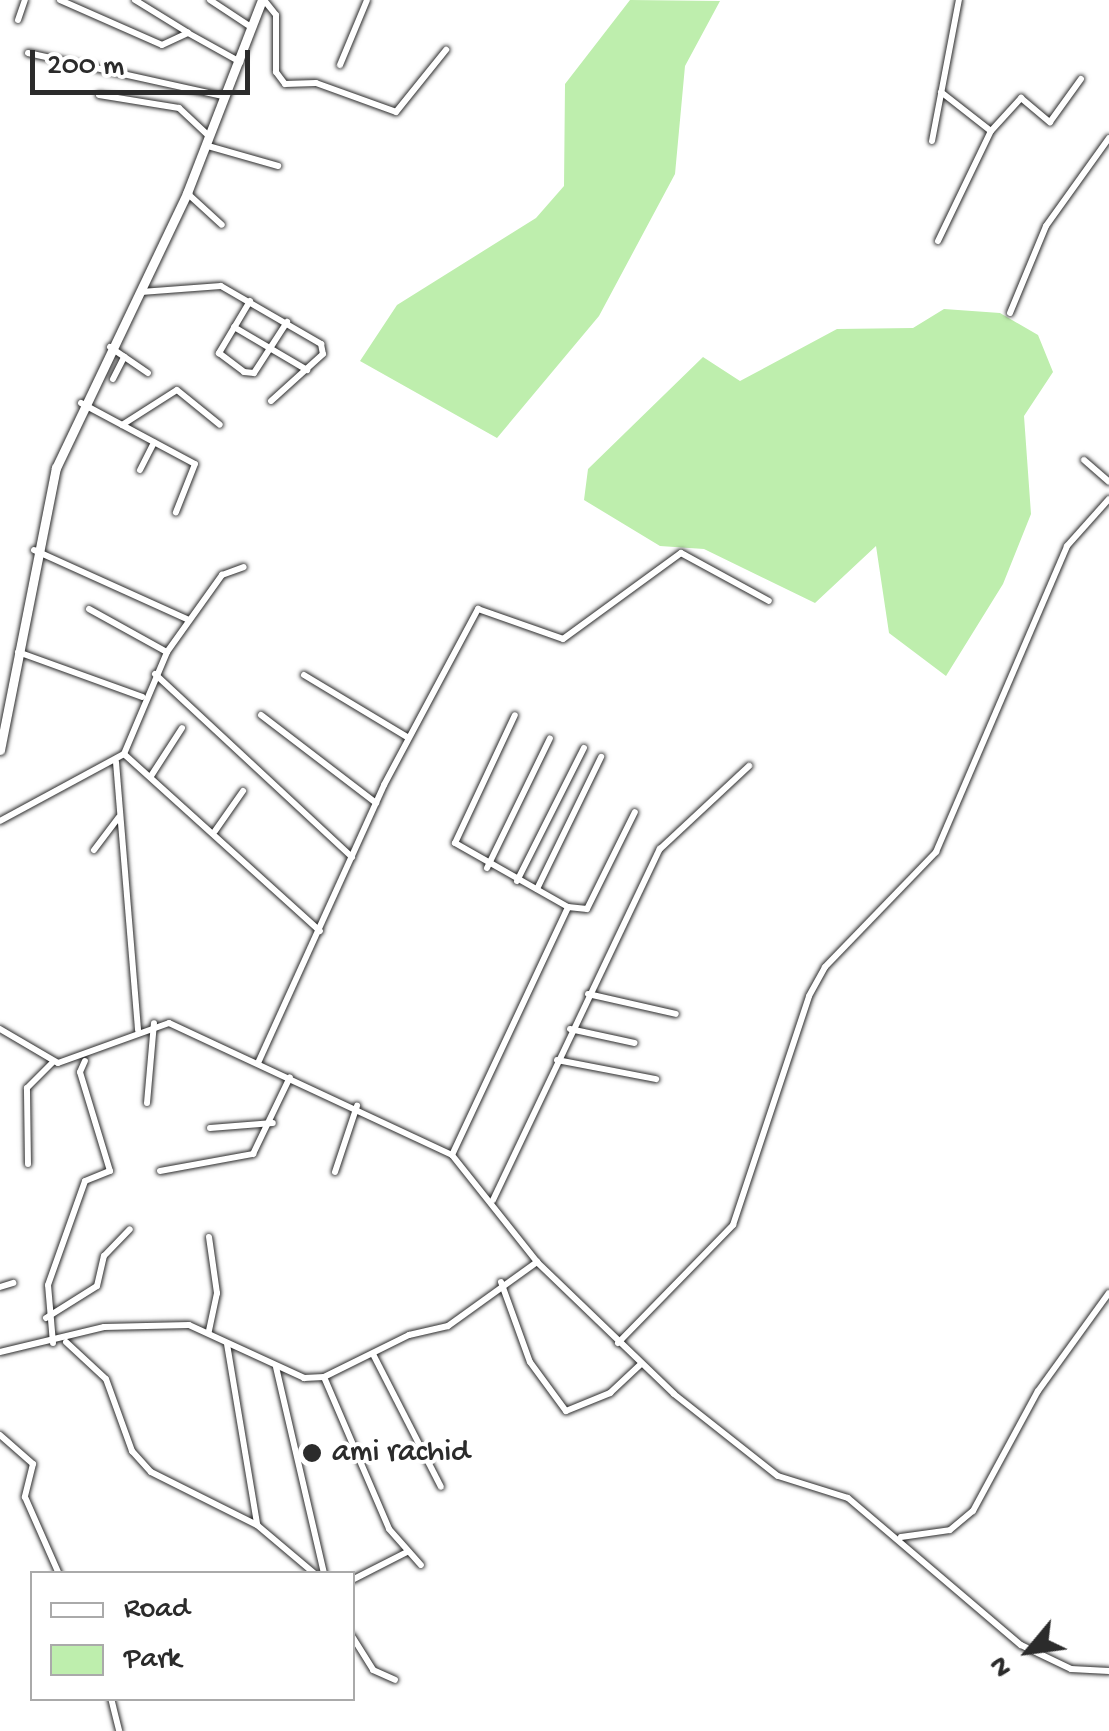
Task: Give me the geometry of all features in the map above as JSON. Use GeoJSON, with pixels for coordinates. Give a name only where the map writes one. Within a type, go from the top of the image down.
{"type":"FeatureCollection","features":[{"type":"Feature","properties":{"kind":"main road"},"geometry":{"type":"LineString","coordinates":[[0,750],[34,550],[81,403],[188,193],[263,0]]}},
{"type":"Feature","properties":{"kind":"street"},"geometry":{"type":"LineString","coordinates":[[18,20],[24,0]]}},
{"type":"Feature","properties":{"kind":"street"},"geometry":{"type":"LineString","coordinates":[[60,0],[162,45],[188,33]]}},
{"type":"Feature","properties":{"kind":"street"},"geometry":{"type":"LineString","coordinates":[[136,0],[241,62]]}},
{"type":"Feature","properties":{"kind":"street"},"geometry":{"type":"LineString","coordinates":[[210,0],[252,28]]}},
{"type":"Feature","properties":{"kind":"street"},"geometry":{"type":"LineString","coordinates":[[263,0],[276,15],[276,72],[285,84],[316,83],[396,112],[446,50]]}},
{"type":"Feature","properties":{"kind":"street"},"geometry":{"type":"LineString","coordinates":[[340,65],[368,0]]}},
{"type":"Feature","properties":{"kind":"street"},"geometry":{"type":"LineString","coordinates":[[932,141],[959,0]]}},
{"type":"Feature","properties":{"kind":"street"},"geometry":{"type":"LineString","coordinates":[[28,54],[227,97]]}},
{"type":"Feature","properties":{"kind":"street"},"geometry":{"type":"LineString","coordinates":[[938,242],[990,131],[1021,98],[1050,122],[1081,79]]}},
{"type":"Feature","properties":{"kind":"street"},"geometry":{"type":"LineString","coordinates":[[941,92],[990,131]]}},
{"type":"Feature","properties":{"kind":"street"},"geometry":{"type":"LineString","coordinates":[[100,95],[179,108],[209,142],[278,166]]}},
{"type":"Feature","properties":{"kind":"street"},"geometry":{"type":"LineString","coordinates":[[1010,313],[1046,226],[1109,138]]}},
{"type":"Feature","properties":{"kind":"street"},"geometry":{"type":"LineString","coordinates":[[188,193],[222,224]]}},
{"type":"Feature","properties":{"kind":"street"},"geometry":{"type":"LineString","coordinates":[[135,292],[220,286],[286,322],[324,349],[307,370],[271,401]]}},
{"type":"Feature","properties":{"kind":"street"},"geometry":{"type":"LineString","coordinates":[[250,302],[218,353],[244,372],[254,374],[286,322]]}},
{"type":"Feature","properties":{"kind":"street"},"geometry":{"type":"LineString","coordinates":[[234,327],[307,370]]}},
{"type":"Feature","properties":{"kind":"street"},"geometry":{"type":"LineString","coordinates":[[110,346],[148,373]]}},
{"type":"Feature","properties":{"kind":"street"},"geometry":{"type":"LineString","coordinates":[[113,379],[124,356]]}},
{"type":"Feature","properties":{"kind":"street"},"geometry":{"type":"LineString","coordinates":[[122,425],[178,390],[220,424]]}},
{"type":"Feature","properties":{"kind":"street"},"geometry":{"type":"LineString","coordinates":[[81,403],[198,468],[176,512]]}},
{"type":"Feature","properties":{"kind":"street"},"geometry":{"type":"LineString","coordinates":[[140,470],[154,442]]}},
{"type":"Feature","properties":{"kind":"street"},"geometry":{"type":"LineString","coordinates":[[1084,460],[1109,482]]}},
{"type":"Feature","properties":{"kind":"street"},"geometry":{"type":"LineString","coordinates":[[618,1343],[733,1225],[809,996],[825,967],[936,852],[1066,546],[1109,499]]}},
{"type":"Feature","properties":{"kind":"street"},"geometry":{"type":"LineString","coordinates":[[34,550],[189,620]]}},
{"type":"Feature","properties":{"kind":"street"},"geometry":{"type":"LineString","coordinates":[[258,1063],[407,737],[478,609],[563,639],[681,553],[769,600]]}},
{"type":"Feature","properties":{"kind":"street"},"geometry":{"type":"LineString","coordinates":[[0,820],[116,762],[124,754],[142,697],[167,652],[222,575],[244,567]]}},
{"type":"Feature","properties":{"kind":"street"},"geometry":{"type":"LineString","coordinates":[[89,609],[167,652]]}},
{"type":"Feature","properties":{"kind":"street"},"geometry":{"type":"LineString","coordinates":[[18,652],[142,697]]}},
{"type":"Feature","properties":{"kind":"street"},"geometry":{"type":"LineString","coordinates":[[155,674],[352,857]]}},
{"type":"Feature","properties":{"kind":"street"},"geometry":{"type":"LineString","coordinates":[[304,675],[407,737]]}},
{"type":"Feature","properties":{"kind":"street"},"geometry":{"type":"LineString","coordinates":[[515,715],[455,844],[487,868],[568,907],[587,909],[635,812]]}},
{"type":"Feature","properties":{"kind":"street"},"geometry":{"type":"LineString","coordinates":[[261,716],[376,803]]}},
{"type":"Feature","properties":{"kind":"street"},"geometry":{"type":"LineString","coordinates":[[152,776],[182,728]]}},
{"type":"Feature","properties":{"kind":"street"},"geometry":{"type":"LineString","coordinates":[[487,868],[550,738]]}},
{"type":"Feature","properties":{"kind":"street"},"geometry":{"type":"LineString","coordinates":[[517,880],[584,748]]}},
{"type":"Feature","properties":{"kind":"street"},"geometry":{"type":"LineString","coordinates":[[124,754],[215,831],[320,931]]}},
{"type":"Feature","properties":{"kind":"street"},"geometry":{"type":"LineString","coordinates":[[537,889],[601,757]]}},
{"type":"Feature","properties":{"kind":"street"},"geometry":{"type":"LineString","coordinates":[[116,762],[138,1030]]}},
{"type":"Feature","properties":{"kind":"street"},"geometry":{"type":"LineString","coordinates":[[494,1200],[570,1029],[660,848],[750,766]]}},
{"type":"Feature","properties":{"kind":"street"},"geometry":{"type":"LineString","coordinates":[[215,831],[242,791]]}},
{"type":"Feature","properties":{"kind":"street"},"geometry":{"type":"LineString","coordinates":[[94,850],[120,816]]}},
{"type":"Feature","properties":{"kind":"street"},"geometry":{"type":"LineString","coordinates":[[452,1155],[568,907]]}},
{"type":"Feature","properties":{"kind":"street"},"geometry":{"type":"LineString","coordinates":[[588,994],[676,1014]]}},
{"type":"Feature","properties":{"kind":"street"},"geometry":{"type":"LineString","coordinates":[[147,1103],[154,1022]]}},
{"type":"Feature","properties":{"kind":"street"},"geometry":{"type":"LineString","coordinates":[[0,1029],[52,1063],[86,1060],[154,1022],[194,1031],[357,1106],[452,1155],[494,1200],[538,1262],[618,1343],[778,1476],[828,1487],[901,1537],[911,1557],[1020,1646],[1071,1668],[1109,1670]]}},
{"type":"Feature","properties":{"kind":"street"},"geometry":{"type":"LineString","coordinates":[[570,1029],[636,1044]]}},
{"type":"Feature","properties":{"kind":"street"},"geometry":{"type":"LineString","coordinates":[[53,1344],[46,1318],[48,1285],[85,1181],[110,1171],[80,1072],[86,1060]]}},
{"type":"Feature","properties":{"kind":"street"},"geometry":{"type":"LineString","coordinates":[[557,1060],[656,1079]]}},
{"type":"Feature","properties":{"kind":"street"},"geometry":{"type":"LineString","coordinates":[[28,1164],[27,1088],[52,1063]]}},
{"type":"Feature","properties":{"kind":"street"},"geometry":{"type":"LineString","coordinates":[[160,1171],[253,1154],[273,1123],[290,1077]]}},
{"type":"Feature","properties":{"kind":"street"},"geometry":{"type":"LineString","coordinates":[[335,1172],[357,1106]]}},
{"type":"Feature","properties":{"kind":"street"},"geometry":{"type":"LineString","coordinates":[[210,1128],[273,1123]]}},
{"type":"Feature","properties":{"kind":"street"},"geometry":{"type":"LineString","coordinates":[[46,1318],[97,1286],[104,1256],[130,1228]]}},
{"type":"Feature","properties":{"kind":"street"},"geometry":{"type":"LineString","coordinates":[[209,1237],[217,1293],[209,1332]]}},
{"type":"Feature","properties":{"kind":"street"},"geometry":{"type":"LineString","coordinates":[[0,1352],[64,1342],[104,1326],[209,1332],[276,1366],[324,1377],[448,1326],[501,1282],[538,1262]]}},
{"type":"Feature","properties":{"kind":"street"},"geometry":{"type":"LineString","coordinates":[[501,1282],[530,1362],[566,1411],[610,1394],[641,1364]]}},
{"type":"Feature","properties":{"kind":"street"},"geometry":{"type":"LineString","coordinates":[[0,1287],[14,1283]]}},
{"type":"Feature","properties":{"kind":"street"},"geometry":{"type":"LineString","coordinates":[[901,1537],[950,1530],[973,1511],[1038,1391],[1109,1293]]}},
{"type":"Feature","properties":{"kind":"street"},"geometry":{"type":"LineString","coordinates":[[64,1342],[106,1378],[132,1450],[151,1472],[257,1525],[311,1571]]}},
{"type":"Feature","properties":{"kind":"street"},"geometry":{"type":"LineString","coordinates":[[227,1343],[257,1525]]}},
{"type":"Feature","properties":{"kind":"street"},"geometry":{"type":"LineString","coordinates":[[373,1354],[441,1487]]}},
{"type":"Feature","properties":{"kind":"street"},"geometry":{"type":"LineString","coordinates":[[276,1366],[323,1571]]}},
{"type":"Feature","properties":{"kind":"street"},"geometry":{"type":"LineString","coordinates":[[324,1377],[407,1552],[421,1564]]}},
{"type":"Feature","properties":{"kind":"street"},"geometry":{"type":"LineString","coordinates":[[0,1435],[34,1464],[25,1497],[58,1571]]}},
{"type":"Feature","properties":{"kind":"street"},"geometry":{"type":"LineString","coordinates":[[355,1578],[407,1552]]}},
{"type":"Feature","properties":{"kind":"street"},"geometry":{"type":"LineString","coordinates":[[355,1641],[373,1670],[395,1680]]}},
{"type":"Feature","properties":{"kind":"street"},"geometry":{"type":"LineString","coordinates":[[112,1701],[119,1731]]}},
{"type":"Feature","properties":{"kind":"green space"},"geometry":{"type":"Polygon","coordinates":[[[630,0],[720,1],[685,66],[675,174],[599,316],[497,438],[360,361],[397,305],[536,218],[564,186],[565,84],[630,0]]]}},
{"type":"Feature","properties":{"kind":"green space"},"geometry":{"type":"Polygon","coordinates":[[[944,309],[1000,313],[1038,335],[1053,372],[1024,416],[1031,514],[1003,584],[946,676],[889,633],[876,546],[815,603],[704,549],[660,546],[584,500],[588,469],[703,357],[740,381],[837,329],[913,328],[944,309]]]}},
{"type":"Feature","properties":{"kind":"place","name":"ami rachid"},"geometry":{"type":"Point","coordinates":[312,1453]}}]}
